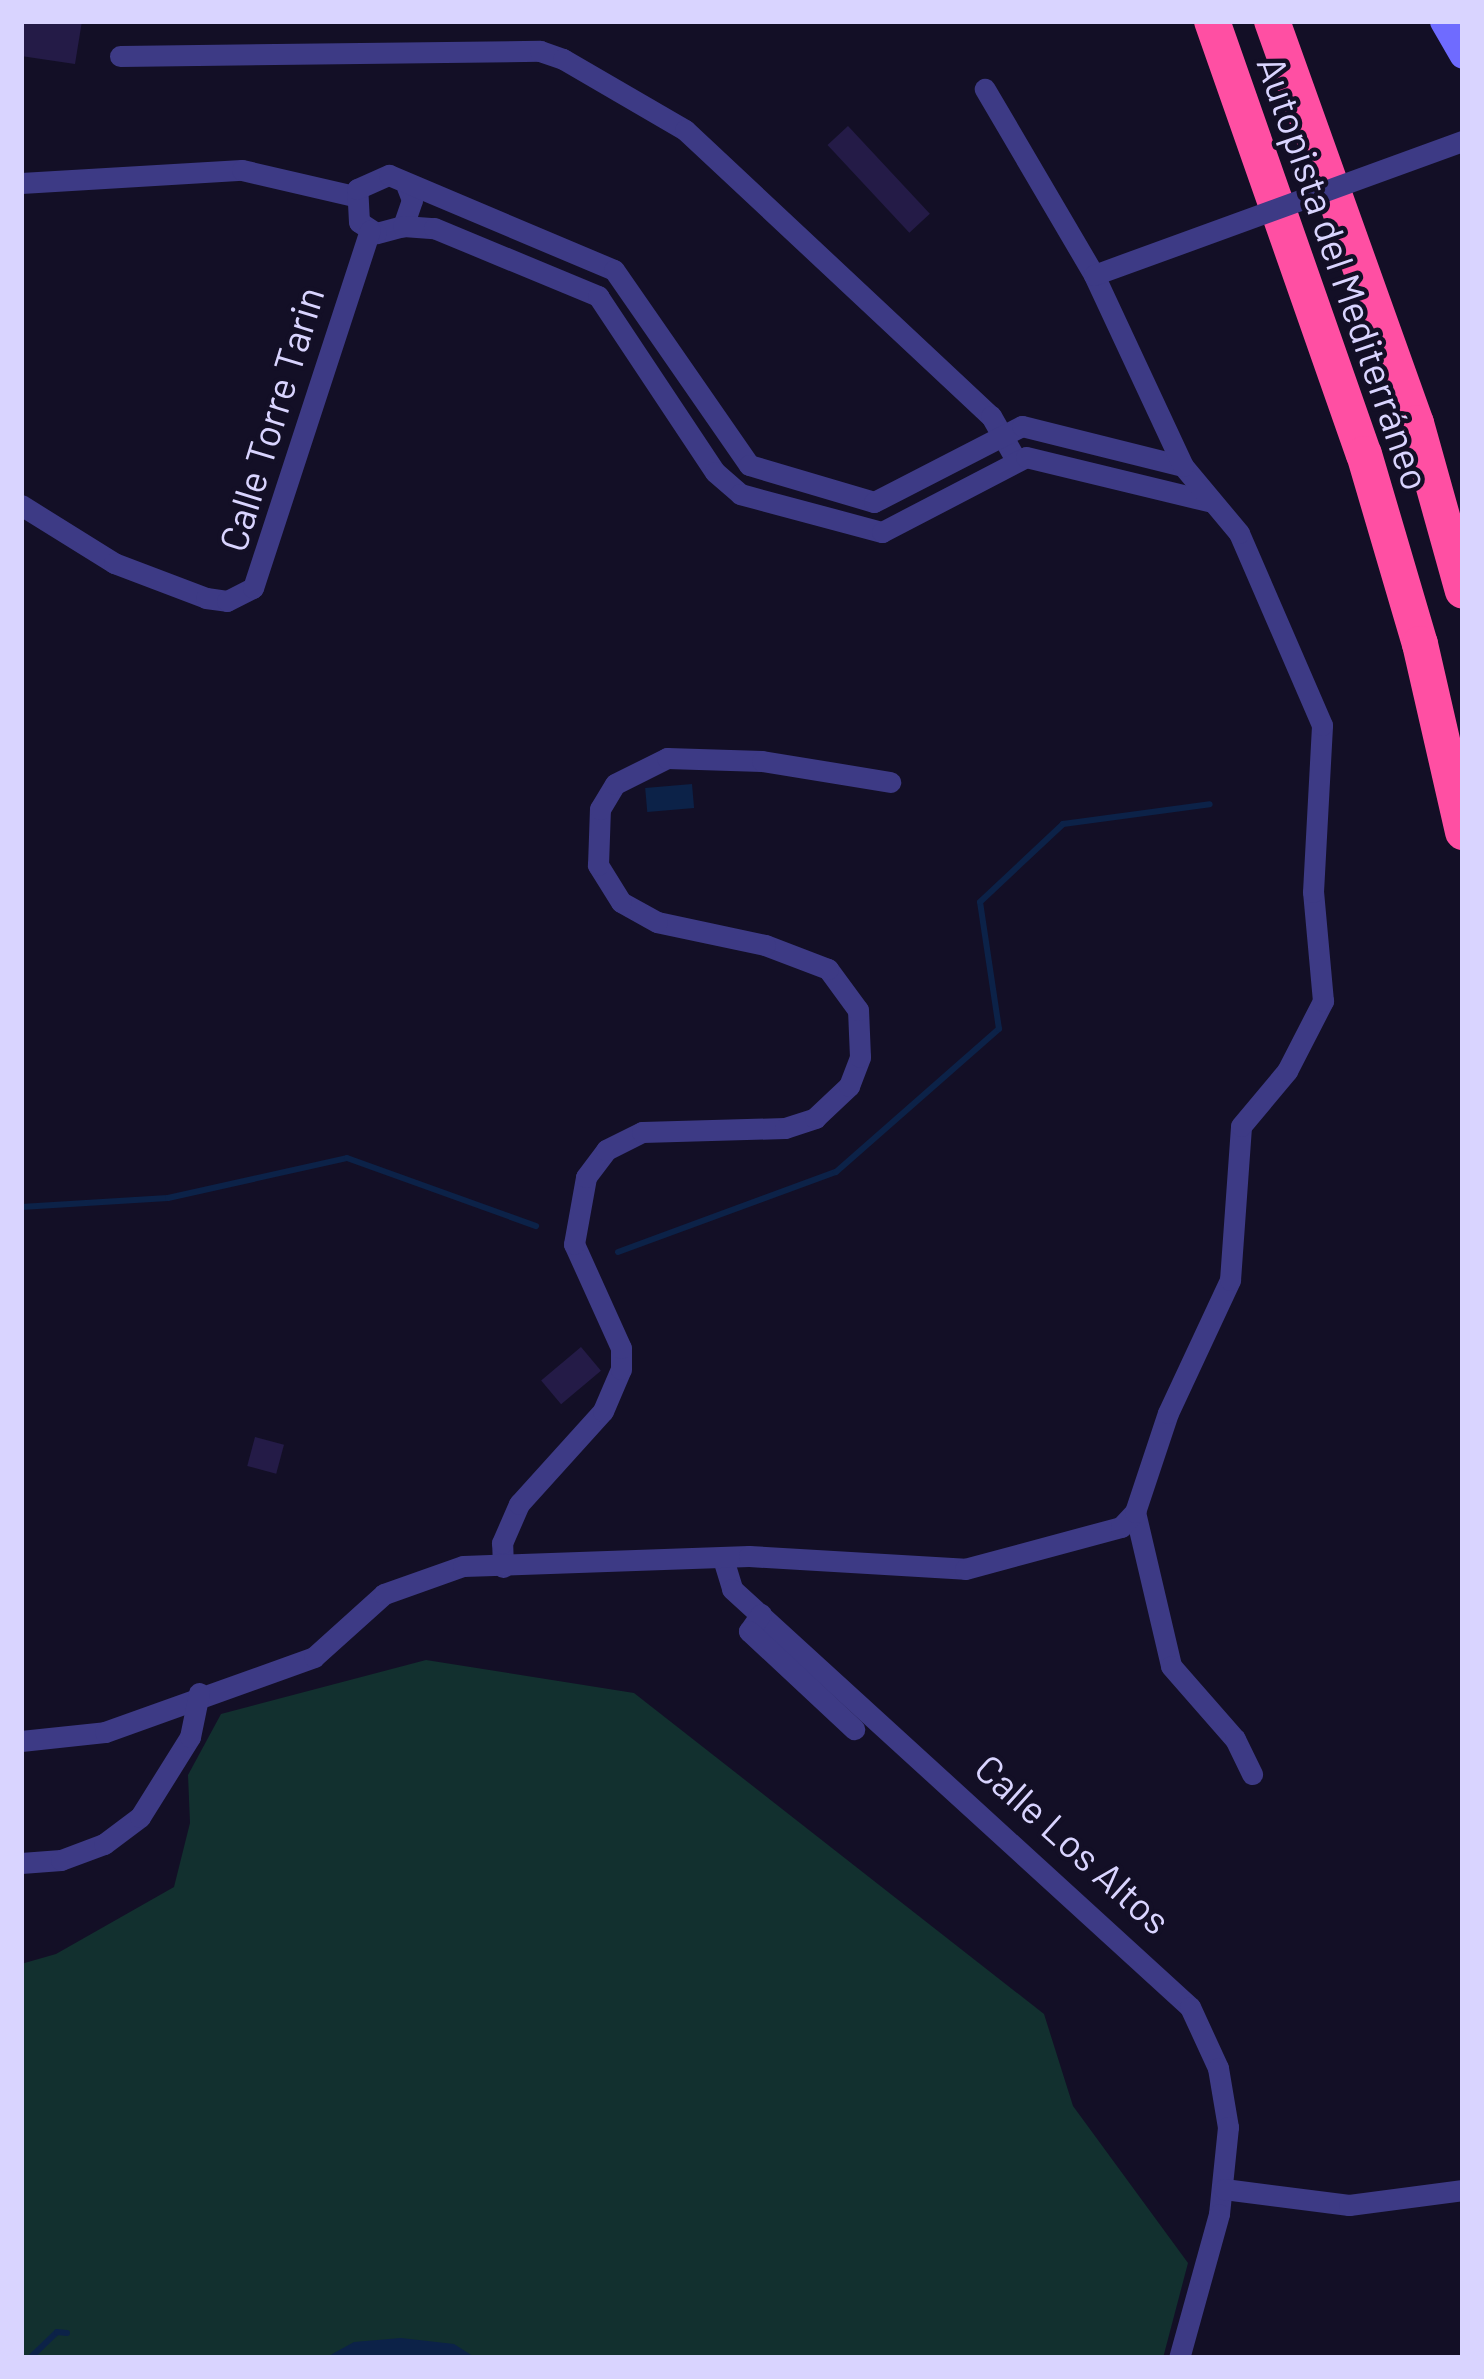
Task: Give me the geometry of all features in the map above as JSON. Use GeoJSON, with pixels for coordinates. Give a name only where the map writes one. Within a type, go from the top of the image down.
{"type":"FeatureCollection","features":[{"type":"Feature","properties":{"kind":"highway","name":"Autopista del Mediterráneo"},"geometry":{"type":"LineString","coordinates":[[1213,21],[1364,454],[1463,832]]}},
{"type":"Feature","properties":{"kind":"highway","name":"Autopista del Mediterráneo"},"geometry":{"type":"LineString","coordinates":[[1272,21],[1416,423],[1463,590]]}},
{"type":"Feature","properties":{"kind":"street"},"geometry":{"type":"LineString","coordinates":[[1443,21],[1463,55]]}},
{"type":"Feature","properties":{"kind":"street"},"geometry":{"type":"LineString","coordinates":[[120,56],[539,51],[563,59],[685,130],[1005,429],[1015,458]]}},
{"type":"Feature","properties":{"kind":"street"},"geometry":{"type":"LineString","coordinates":[[21,1741],[105,1732],[199,1693],[314,1657],[364,1608],[423,1577],[463,1566],[724,1562],[749,1556],[965,1570],[1121,1528],[1135,1513],[1168,1413],[1230,1280],[1241,1126],[1287,1071],[1326,986],[1313,892],[1322,725],[1239,533],[1183,466],[1094,275],[985,89]]}},
{"type":"Feature","properties":{"kind":"street"},"geometry":{"type":"LineString","coordinates":[[1094,275],[1463,141]]}},
{"type":"Feature","properties":{"kind":"street"},"geometry":{"type":"LineString","coordinates":[[21,183],[242,170],[354,196]]}},
{"type":"Feature","properties":{"kind":"street"},"geometry":{"type":"LineString","coordinates":[[354,196],[374,176],[614,270],[749,465],[874,502],[1005,429],[1022,426],[1183,466]]}},
{"type":"Feature","properties":{"kind":"street"},"geometry":{"type":"LineString","coordinates":[[403,226],[412,200],[407,187]]}},
{"type":"Feature","properties":{"kind":"street"},"geometry":{"type":"LineString","coordinates":[[354,196],[356,217],[370,231],[434,228],[598,296],[715,472],[740,494],[882,532],[1015,458],[1212,502]]}},
{"type":"Feature","properties":{"kind":"street","name":"Calle Torre Tarin"},"geometry":{"type":"LineString","coordinates":[[21,505],[114,563],[206,598],[227,601],[253,588],[370,231]]}},
{"type":"Feature","properties":{"kind":"street"},"geometry":{"type":"LineString","coordinates":[[503,1567],[502,1544],[519,1504],[603,1411],[621,1369],[620,1348],[574,1244],[586,1177],[606,1150],[642,1132],[785,1128],[814,1118],[849,1086],[860,1057],[858,1010],[828,969],[657,922],[621,902],[598,866],[600,809],[615,784],[667,758],[762,761],[890,782]]}},
{"type":"Feature","properties":{"kind":"street"},"geometry":{"type":"LineString","coordinates":[[1135,1513],[1171,1666],[1235,1739],[1252,1774]]}},
{"type":"Feature","properties":{"kind":"street","name":"Calle Los Altos"},"geometry":{"type":"LineString","coordinates":[[724,1562],[732,1589],[1190,2007],[1223,2092],[1224,2189],[1179,2358]]}},
{"type":"Feature","properties":{"kind":"street","name":"Calle Los Altos"},"geometry":{"type":"LineString","coordinates":[[761,1614],[749,1631],[854,1729]]}},
{"type":"Feature","properties":{"kind":"street"},"geometry":{"type":"LineString","coordinates":[[21,1863],[61,1861],[104,1844],[140,1817],[190,1737],[199,1693]]}},
{"type":"Feature","properties":{"kind":"street"},"geometry":{"type":"LineString","coordinates":[[1224,2189],[1295,2204],[1349,2205],[1463,2190]]}},
{"type":"Feature","properties":{"kind":"green space"},"geometry":{"type":"Polygon","coordinates":[[[426,1660],[634,1693],[1044,2014],[1073,2106],[1188,2263],[1163,2358],[21,2358],[21,1964],[56,1954],[174,1887],[190,1823],[188,1775],[221,1714],[426,1660]]]}},
{"type":"Feature","properties":{"kind":"water"},"geometry":{"type":"Polygon","coordinates":[[[692,784],[694,808],[647,812],[645,788],[692,784]]]}},
{"type":"Feature","properties":{"kind":"water"},"geometry":{"type":"Polygon","coordinates":[[[401,2338],[454,2344],[476,2358],[325,2358],[354,2342],[401,2338]]]}},
{"type":"Feature","properties":{"kind":"building"},"geometry":{"type":"Polygon","coordinates":[[[21,21],[82,21],[75,64],[21,56],[21,21]]]}},
{"type":"Feature","properties":{"kind":"building"},"geometry":{"type":"Polygon","coordinates":[[[848,126],[930,214],[909,233],[828,145],[848,126]]]}},
{"type":"Feature","properties":{"kind":"building"},"geometry":{"type":"Polygon","coordinates":[[[581,1347],[601,1371],[561,1404],[541,1380],[581,1347]]]}},
{"type":"Feature","properties":{"kind":"building"},"geometry":{"type":"Polygon","coordinates":[[[255,1437],[284,1445],[276,1474],[247,1466],[255,1437]]]}},
{"type":"Feature","properties":{"kind":"waterway"},"geometry":{"type":"LineString","coordinates":[[618,1252],[836,1172],[999,1029],[980,902],[1063,824],[1210,804]]}},
{"type":"Feature","properties":{"kind":"waterway"},"geometry":{"type":"LineString","coordinates":[[21,1207],[168,1198],[347,1158],[536,1226]]}},
{"type":"Feature","properties":{"kind":"waterway"},"geometry":{"type":"LineString","coordinates":[[30,2358],[57,2332],[67,2333]]}}]}
